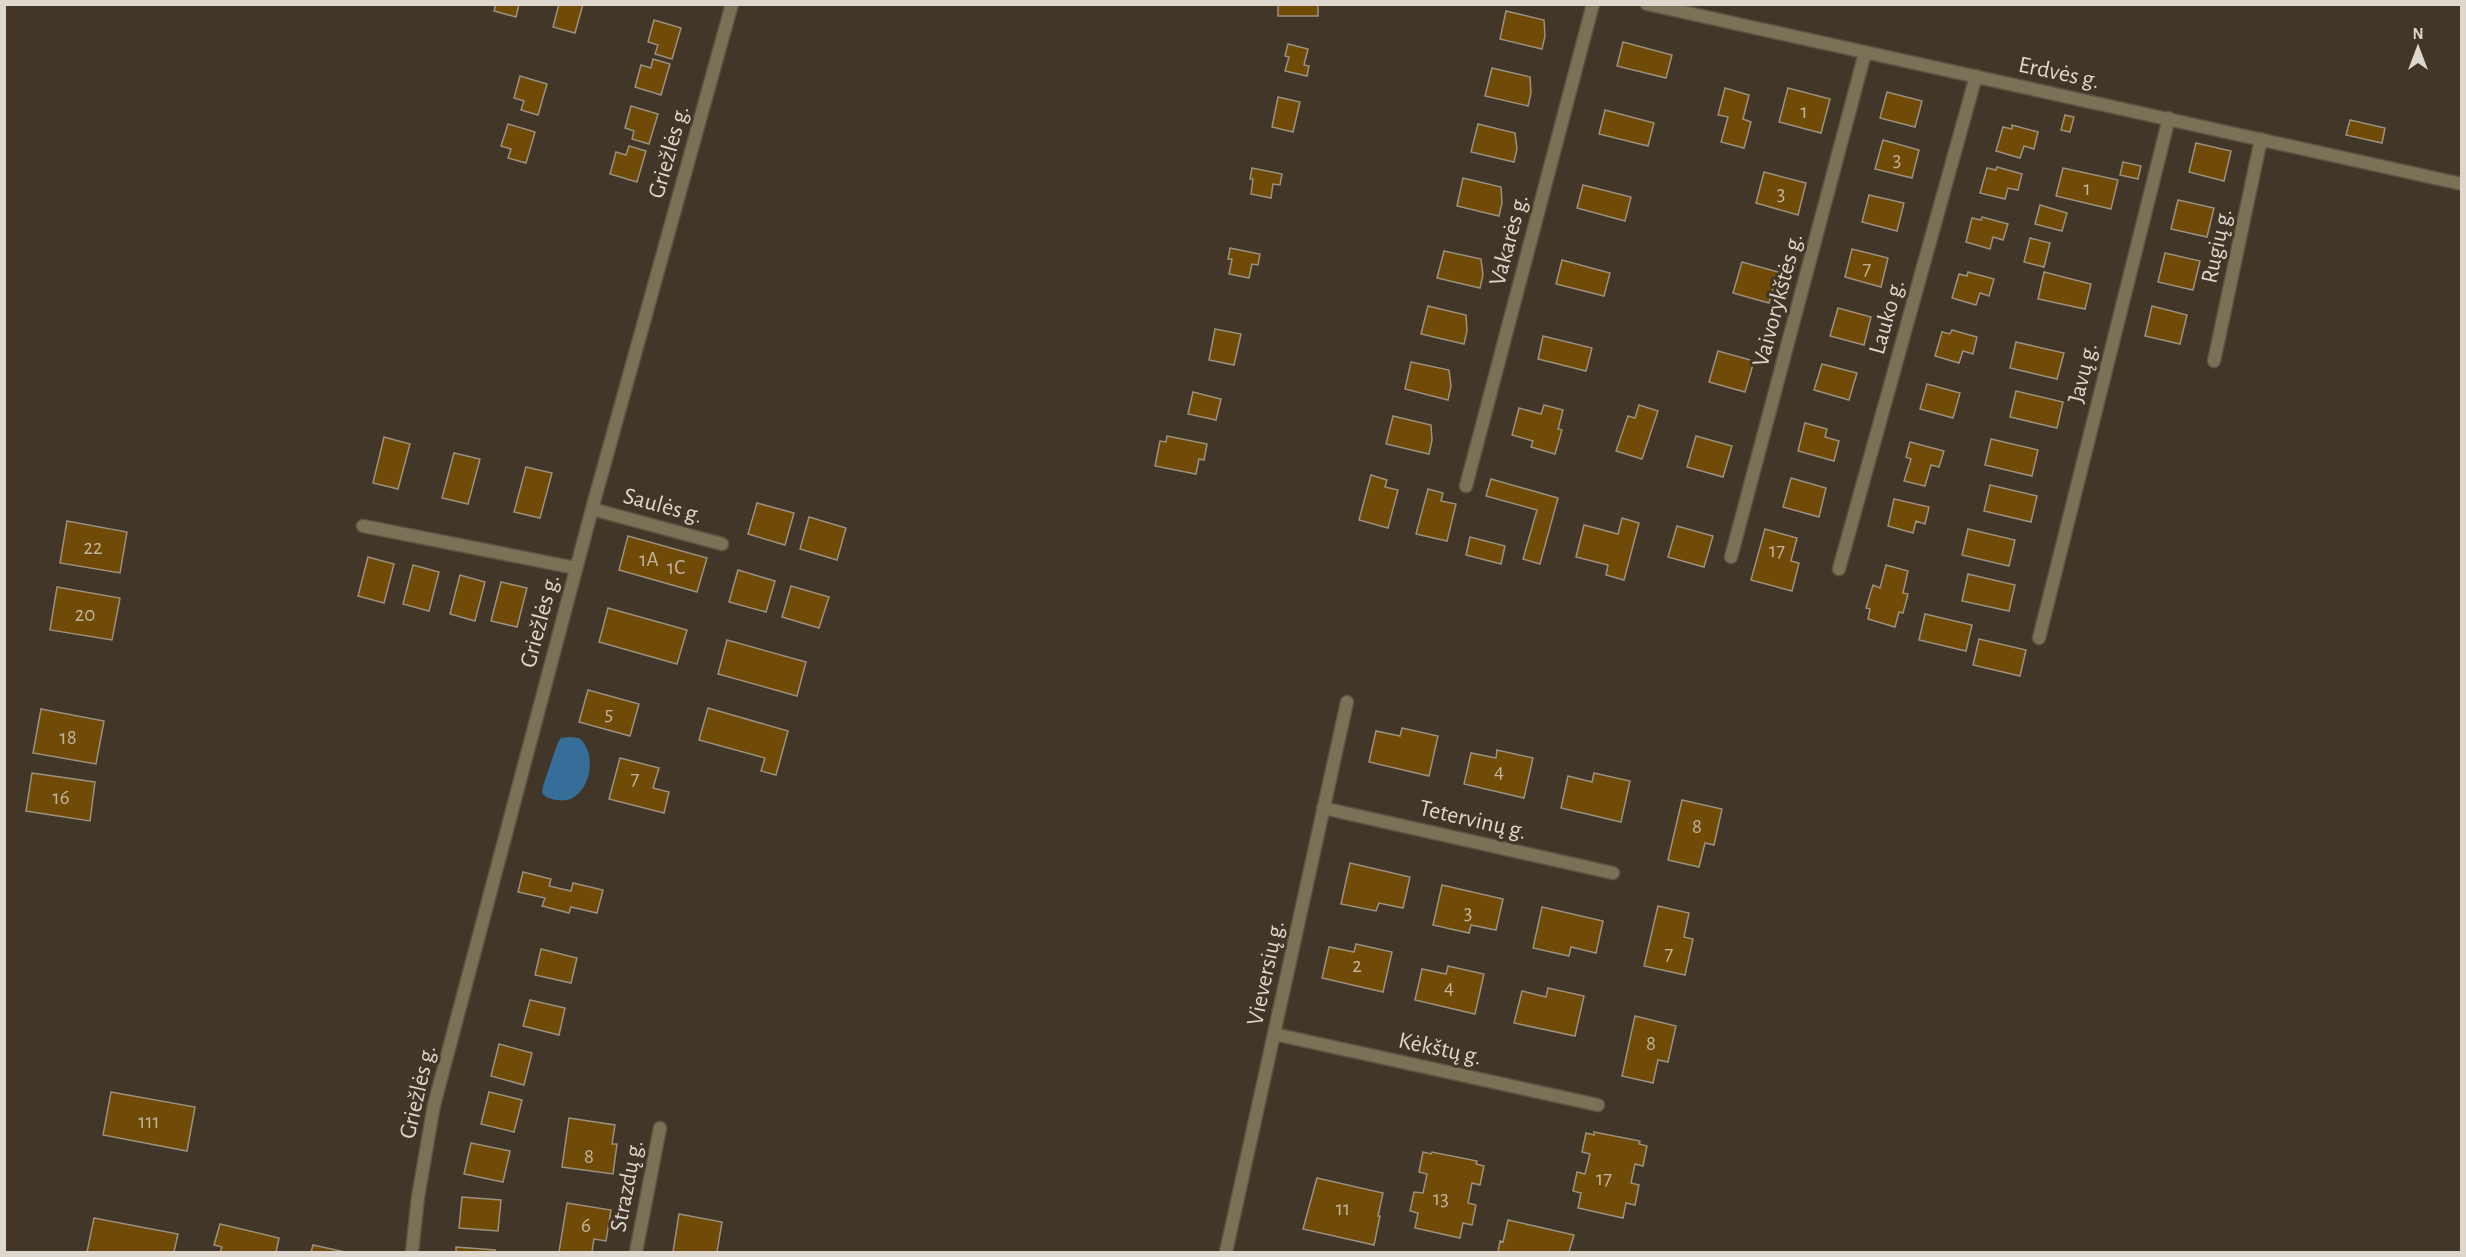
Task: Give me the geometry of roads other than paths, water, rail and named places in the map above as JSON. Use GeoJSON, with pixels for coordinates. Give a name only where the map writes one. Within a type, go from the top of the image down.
{"type":"FeatureCollection","features":[{"type":"Feature","properties":{"kind":"street","name":"Griežlės g."},"geometry":{"type":"LineString","coordinates":[[412,1252],[418,1197],[434,1105],[576,568],[732,4]]}},
{"type":"Feature","properties":{"kind":"street","name":"Vakarės g."},"geometry":{"type":"LineString","coordinates":[[1466,486],[1593,4]]}},
{"type":"Feature","properties":{"kind":"street","name":"Erdvės g."},"geometry":{"type":"LineString","coordinates":[[1647,4],[2462,184]]}},
{"type":"Feature","properties":{"kind":"street","name":"Vaivorykštės g."},"geometry":{"type":"LineString","coordinates":[[1731,557],[1865,53]]}},
{"type":"Feature","properties":{"kind":"street","name":"Lauko g."},"geometry":{"type":"LineString","coordinates":[[1839,568],[1976,76]]}},
{"type":"Feature","properties":{"kind":"street","name":"Javų g."},"geometry":{"type":"LineString","coordinates":[[2039,638],[2169,118]]}},
{"type":"Feature","properties":{"kind":"street","name":"Rugių g."},"geometry":{"type":"LineString","coordinates":[[2214,361],[2261,140]]}},
{"type":"Feature","properties":{"kind":"street","name":"Saulės g."},"geometry":{"type":"LineString","coordinates":[[592,509],[722,544]]}},
{"type":"Feature","properties":{"kind":"street"},"geometry":{"type":"LineString","coordinates":[[363,526],[576,568]]}},
{"type":"Feature","properties":{"kind":"street","name":"Vieversių g."},"geometry":{"type":"LineString","coordinates":[[1226,1252],[1347,702]]}},
{"type":"Feature","properties":{"kind":"street","name":"Tetervinų g."},"geometry":{"type":"LineString","coordinates":[[1323,808],[1613,873]]}},
{"type":"Feature","properties":{"kind":"street","name":"Kėkštų g."},"geometry":{"type":"LineString","coordinates":[[1274,1034],[1598,1105]]}},
{"type":"Feature","properties":{"kind":"street","name":"Strazdų g."},"geometry":{"type":"LineString","coordinates":[[636,1252],[660,1128]]}},
{"type":"Feature","properties":{"kind":"water"},"geometry":{"type":"Polygon","coordinates":[[[561,738],[579,738],[588,751],[590,768],[585,785],[571,799],[560,800],[546,797],[542,793],[543,786],[558,742],[561,738]]]}}]}
